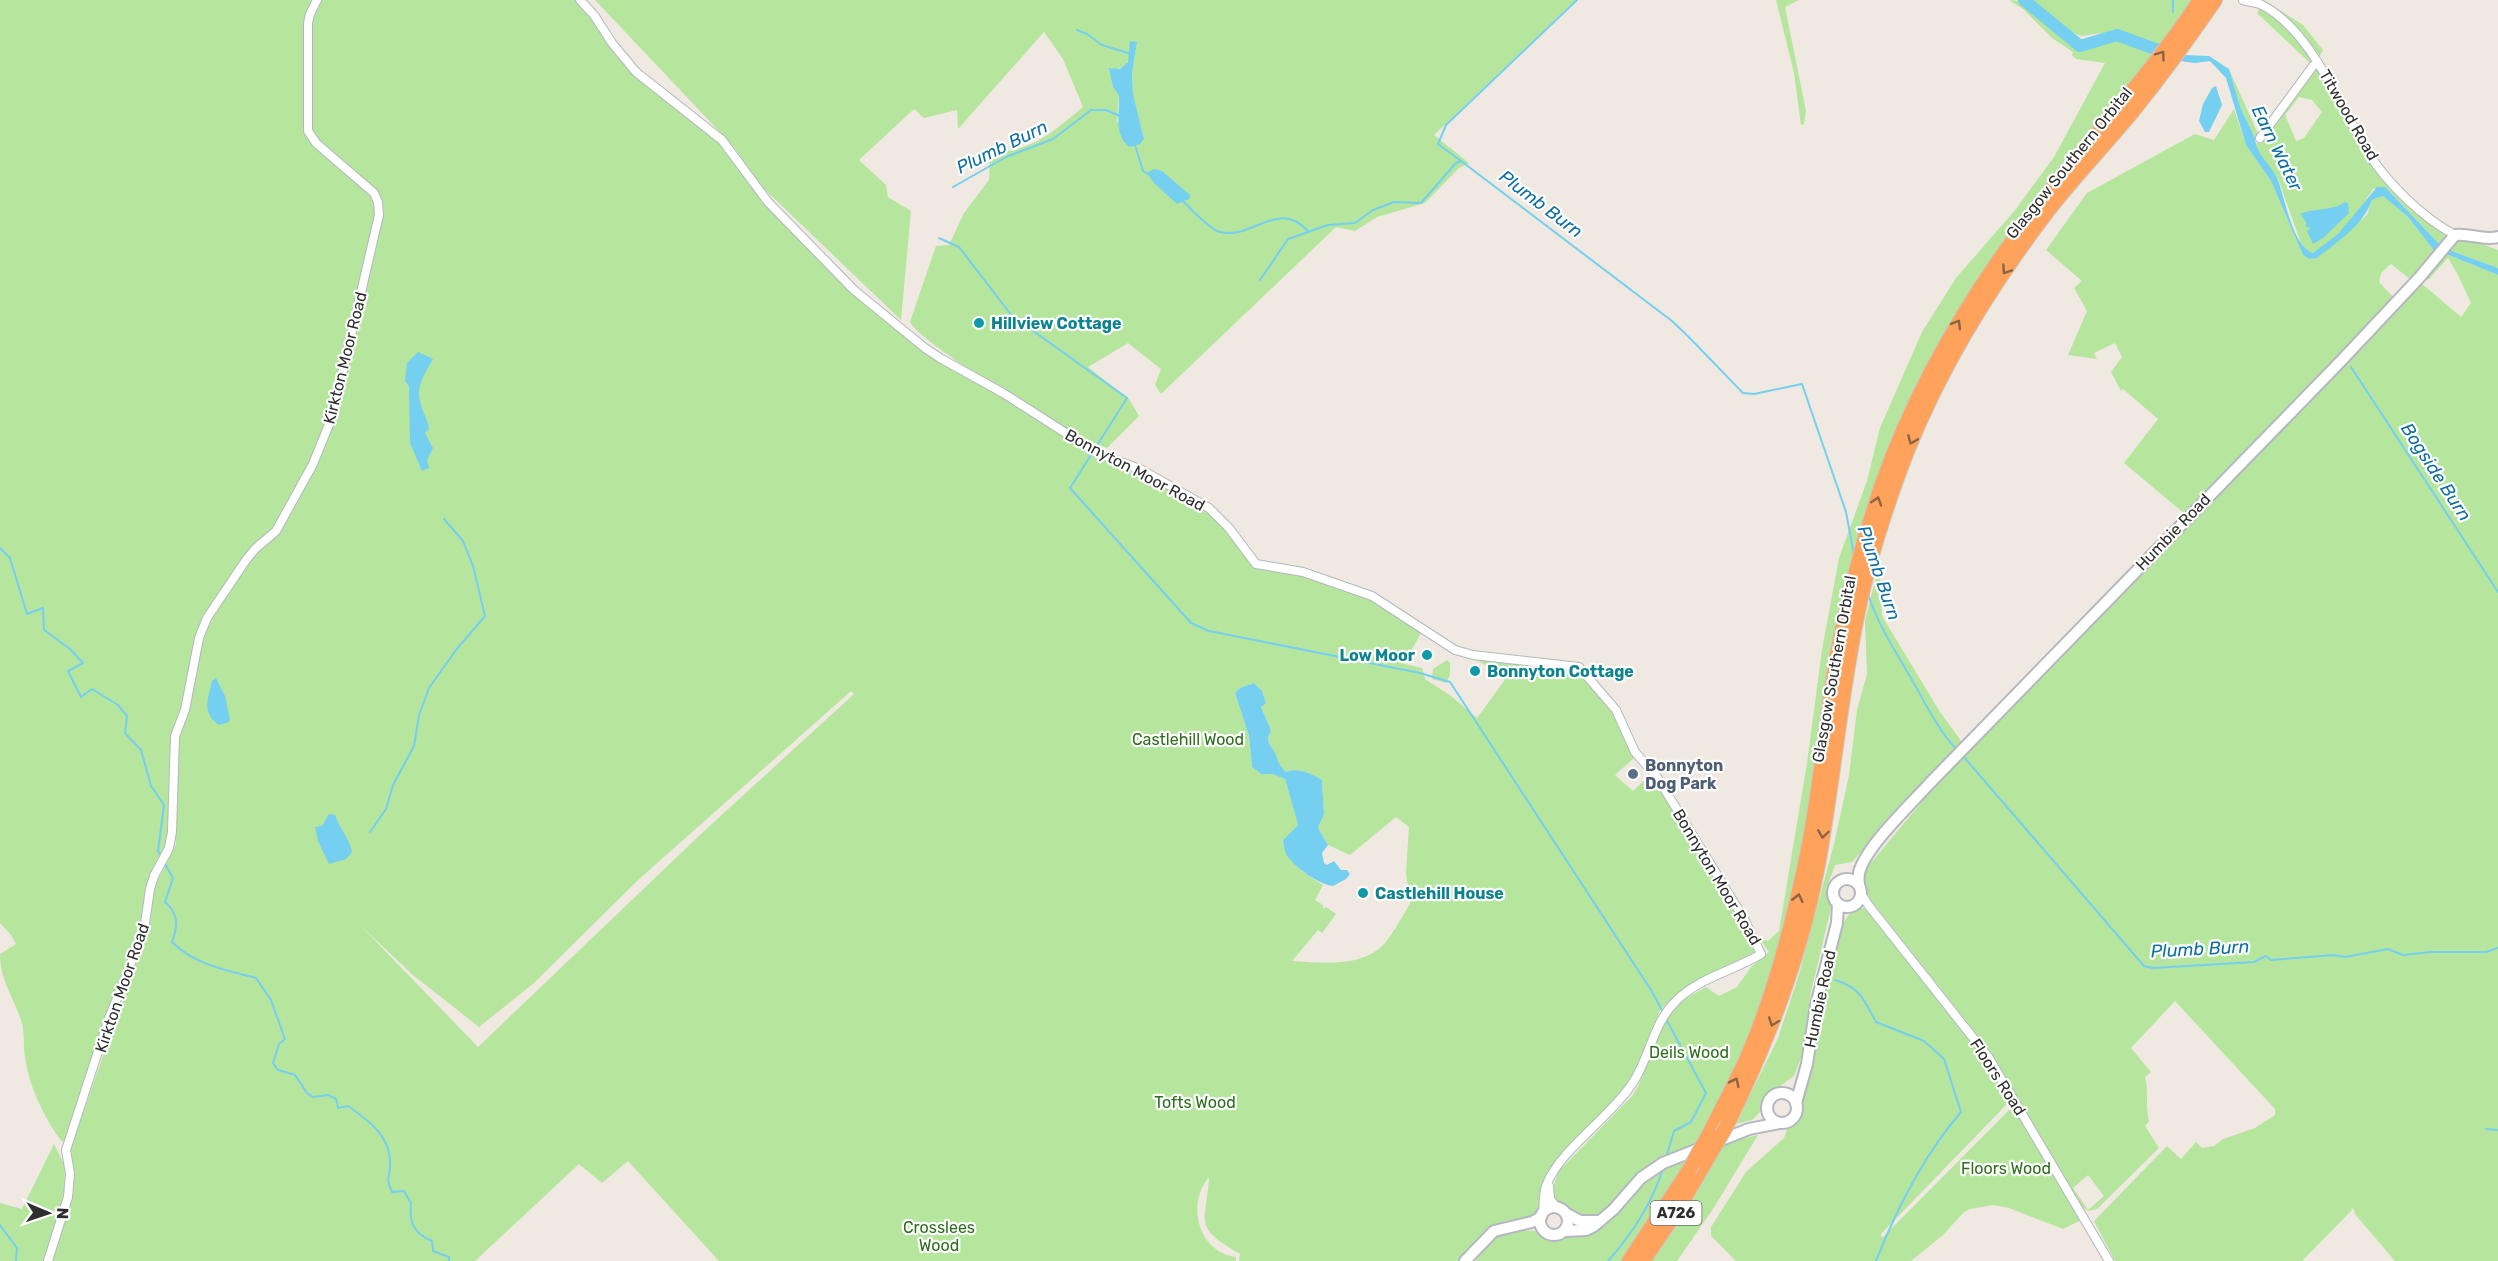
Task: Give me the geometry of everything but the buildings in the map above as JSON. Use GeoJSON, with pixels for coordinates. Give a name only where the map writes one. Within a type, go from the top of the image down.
{"type":"FeatureCollection","features":[{"type":"Feature","properties":{"kind":"highway","name":"Glasgow Southern Orbital"},"geometry":{"type":"LineString","coordinates":[[1643,1261],[1677,1211],[1727,1125],[1769,1032],[1784,992],[1818,867],[1857,615],[1878,538],[1901,467],[1934,394],[1991,292],[2048,211],[2160,76],[2200,0]]}},
{"type":"Feature","properties":{"kind":"highway","name":"Glasgow Southern Orbital"},"geometry":{"type":"LineString","coordinates":[[1629,1261],[1689,1170],[1709,1134],[1748,1054],[1773,987],[1791,925],[1809,846],[1837,654],[1850,595],[1874,511],[1907,420],[1946,343],[2001,255],[2041,202],[2145,76],[2215,0]]}},
{"type":"Feature","properties":{"kind":"street","name":"Kirkton Moor Road"},"geometry":{"type":"LineString","coordinates":[[48,1261],[68,1197],[70,1174],[67,1147],[108,1021],[144,930],[154,876],[169,848],[172,832],[175,736],[185,710],[199,638],[207,618],[246,560],[276,531],[314,464],[332,417],[379,214],[378,202],[374,193],[316,143],[308,131],[308,23],[317,0]]}},
{"type":"Feature","properties":{"kind":"street","name":"Bonnyton Moor Road"},"geometry":{"type":"LineString","coordinates":[[580,0],[636,72],[722,140],[768,202],[854,290],[925,348],[1003,393],[1097,453],[1142,470],[1209,508],[1229,528],[1256,564],[1303,572],[1372,596],[1455,650],[1473,655],[1579,667],[1616,710],[1635,752],[1657,777],[1743,917],[1761,954],[1698,985],[1678,999],[1666,1012],[1633,1083],[1618,1103],[1570,1152],[1551,1176]]}},
{"type":"Feature","properties":{"kind":"street","name":"Titwood Road"},"geometry":{"type":"LineString","coordinates":[[2243,0],[2261,5],[2279,18],[2304,43],[2375,162],[2451,239]]}},
{"type":"Feature","properties":{"kind":"street"},"geometry":{"type":"LineString","coordinates":[[2260,138],[2313,66],[2318,63]]}},
{"type":"Feature","properties":{"kind":"street"},"geometry":{"type":"LineString","coordinates":[[2451,239],[2465,234],[2487,240],[2498,237]]}},
{"type":"Feature","properties":{"kind":"street","name":"Humbie Road"},"geometry":{"type":"LineString","coordinates":[[1796,1103],[1816,1005],[1837,923],[1838,904],[1832,891],[1836,883],[1862,864],[1893,824],[1930,783],[2341,361],[2438,257],[2451,239]]}},
{"type":"Feature","properties":{"kind":"street","name":"Humbie Road"},"geometry":{"type":"LineString","coordinates":[[1837,923],[1860,899],[1858,876],[1862,864]]}},
{"type":"Feature","properties":{"kind":"street"},"geometry":{"type":"LineString","coordinates":[[1838,904],[1860,899],[1853,879],[1845,878]]}},
{"type":"Feature","properties":{"kind":"street","name":"Floors Road"},"geometry":{"type":"LineString","coordinates":[[1860,899],[1989,1058],[2109,1261]]}},
{"type":"Feature","properties":{"kind":"street"},"geometry":{"type":"LineString","coordinates":[[1749,1129],[1761,1118],[1773,1097],[1795,1085],[1803,1076]]}},
{"type":"Feature","properties":{"kind":"street"},"geometry":{"type":"LineString","coordinates":[[1519,1224],[1554,1235],[1564,1231],[1586,1230],[1602,1220],[1641,1178],[1663,1163],[1749,1129],[1789,1122],[1794,1118],[1796,1103],[1789,1095],[1780,1094]]}},
{"type":"Feature","properties":{"kind":"street"},"geometry":{"type":"LineString","coordinates":[[1768,1104],[1770,1116],[1779,1123]]}},
{"type":"Feature","properties":{"kind":"street"},"geometry":{"type":"LineString","coordinates":[[1551,1176],[1550,1199],[1556,1207],[1586,1222],[1602,1220]]}},
{"type":"Feature","properties":{"kind":"street"},"geometry":{"type":"LineString","coordinates":[[1543,1230],[1544,1194],[1551,1176]]}},
{"type":"Feature","properties":{"kind":"street"},"geometry":{"type":"LineString","coordinates":[[1465,1261],[1494,1231],[1519,1224],[1556,1207]]}},
{"type":"Feature","properties":{"kind":"street"},"geometry":{"type":"LineString","coordinates":[[1564,1231],[1568,1223],[1566,1214]]}},
{"type":"Feature","properties":{"kind":"green space"},"geometry":{"type":"Polygon","coordinates":[[[0,0],[576,0],[634,73],[721,141],[752,186],[776,215],[850,289],[924,350],[1005,396],[1100,458],[1132,469],[1212,514],[1258,569],[1299,574],[1377,601],[1422,631],[1404,664],[1422,668],[1425,679],[1451,696],[1477,718],[1507,677],[1473,658],[1579,670],[1614,710],[1624,740],[1634,758],[1615,775],[1633,791],[1651,774],[1740,914],[1757,952],[1754,956],[1679,993],[1659,1012],[1642,1055],[1620,1095],[1564,1153],[1546,1179],[1539,1214],[1531,1218],[1502,1222],[1480,1239],[1460,1261],[1239,1261],[1240,1254],[1214,1237],[1205,1223],[1209,1177],[1198,1200],[1197,1213],[1200,1225],[1205,1237],[1213,1246],[1223,1253],[1236,1257],[1236,1261],[719,1261],[628,1161],[602,1183],[579,1164],[475,1261],[52,1261],[71,1203],[74,1178],[70,1150],[151,919],[153,890],[176,844],[177,736],[188,710],[204,629],[250,558],[284,525],[300,494],[295,492],[272,532],[253,547],[211,608],[198,634],[183,705],[170,743],[168,803],[171,814],[168,844],[146,893],[141,932],[123,982],[106,1018],[93,1065],[66,1140],[62,1142],[43,1112],[30,1079],[22,1024],[5,980],[0,954],[16,944],[0,923],[0,0]],[[1254,683],[1240,688],[1235,693],[1249,736],[1252,767],[1261,774],[1272,774],[1285,779],[1298,825],[1283,840],[1285,848],[1298,867],[1323,885],[1315,900],[1323,905],[1323,909],[1326,907],[1336,914],[1322,933],[1318,930],[1292,961],[1342,962],[1365,957],[1385,943],[1410,904],[1406,872],[1409,827],[1396,817],[1350,855],[1328,845],[1318,828],[1324,814],[1322,780],[1300,771],[1286,772],[1280,766],[1268,741],[1271,730],[1261,707],[1266,703],[1262,691],[1254,683]],[[851,691],[637,881],[534,983],[479,1027],[413,975],[361,926],[478,1047],[702,833],[854,694],[851,691]]]}},
{"type":"Feature","properties":{"kind":"green space"},"geometry":{"type":"Polygon","coordinates":[[[595,0],[1576,0],[1434,135],[1469,163],[1459,168],[1425,203],[1377,217],[1355,231],[1336,227],[1161,394],[1155,385],[1161,369],[1128,343],[1088,367],[1129,399],[1139,416],[1107,448],[1084,439],[1018,401],[936,346],[910,322],[936,246],[949,245],[964,213],[989,180],[990,154],[1006,152],[1041,139],[1083,107],[1063,59],[1044,32],[958,129],[957,110],[924,118],[914,109],[859,160],[886,185],[888,197],[911,211],[901,320],[759,184],[735,148],[595,0]],[[1137,42],[1124,66],[1115,70],[1111,67],[1113,87],[1119,94],[1117,122],[1144,139],[1133,95],[1132,73],[1137,42]]]}},
{"type":"Feature","properties":{"kind":"green space"},"geometry":{"type":"Polygon","coordinates":[[[1776,0],[1799,0],[1785,7],[1806,111],[1804,124],[1801,125],[1794,73],[1776,0]]]}},
{"type":"Feature","properties":{"kind":"green space","name":"Deils Wood"},"geometry":{"type":"Polygon","coordinates":[[[2009,0],[2023,1],[2052,29],[2081,47],[2116,38],[2124,39],[2153,53],[1910,402],[1801,868],[1773,971],[1735,1072],[1695,1146],[1673,1153],[1660,1161],[1603,1215],[1584,1219],[1552,1199],[1553,1187],[1559,1171],[1633,1095],[1661,1027],[1673,1008],[1706,987],[1719,996],[1737,987],[1751,967],[1769,952],[1760,939],[1768,941],[1779,931],[1807,763],[1822,650],[1839,558],[1867,481],[1880,428],[1922,332],[1956,278],[2016,209],[2054,157],[2105,63],[2076,59],[2072,55],[2073,52],[2052,38],[2023,9],[2009,0]]]}},
{"type":"Feature","properties":{"kind":"green space"},"geometry":{"type":"Polygon","coordinates":[[[2030,0],[2192,0],[2156,49],[2124,34],[2109,32],[2081,36],[2068,31],[2030,0]]]}},
{"type":"Feature","properties":{"kind":"green space"},"geometry":{"type":"Polygon","coordinates":[[[2265,1],[2303,25],[2323,50],[2319,58],[2310,63],[2257,13],[2265,1]]]}},
{"type":"Feature","properties":{"kind":"green space"},"geometry":{"type":"Polygon","coordinates":[[[2318,67],[2364,154],[2388,182],[2442,231],[2446,239],[2442,247],[2385,187],[2373,189],[2347,225],[2322,248],[2313,253],[2301,243],[2278,179],[2263,160],[2255,144],[2262,141],[2318,67]],[[2299,97],[2285,115],[2296,141],[2304,138],[2322,112],[2312,100],[2299,97]]]}},
{"type":"Feature","properties":{"kind":"green space"},"geometry":{"type":"Polygon","coordinates":[[[2229,69],[2259,136],[2255,138],[2241,109],[2229,69]]]}},
{"type":"Feature","properties":{"kind":"green space"},"geometry":{"type":"Polygon","coordinates":[[[2234,109],[2246,145],[2271,181],[2303,255],[2309,259],[2317,258],[2367,215],[2372,200],[2383,196],[2408,217],[2436,253],[2399,292],[2410,279],[2391,264],[2381,273],[2379,282],[2395,299],[2185,514],[2124,463],[2158,419],[2123,389],[2121,391],[2111,372],[2122,357],[2115,343],[2094,353],[2097,359],[2068,355],[2087,311],[2074,288],[2082,281],[2046,250],[2087,193],[2195,134],[2214,140],[2234,109]]]}},
{"type":"Feature","properties":{"kind":"green space"},"geometry":{"type":"Polygon","coordinates":[[[2456,239],[2471,240],[2498,250],[2498,268],[2446,249],[2456,239]]]}},
{"type":"Feature","properties":{"kind":"green space"},"geometry":{"type":"Polygon","coordinates":[[[2444,253],[2498,275],[2498,1261],[2395,1261],[2351,1207],[2352,1210],[2302,1261],[2115,1261],[2094,1221],[2167,1146],[2181,1159],[2196,1142],[2202,1148],[2214,1146],[2223,1139],[2255,1128],[2275,1115],[2275,1109],[2175,1001],[2131,1048],[2151,1072],[2145,1077],[2149,1121],[2145,1126],[2159,1148],[2097,1209],[2088,1211],[2080,1205],[1989,1050],[1869,898],[1863,878],[1865,870],[1930,792],[2421,283],[2461,317],[2471,303],[2448,258],[2428,280],[2425,277],[2444,253]],[[2088,1175],[2073,1188],[2088,1210],[2104,1196],[2088,1175]]]}},
{"type":"Feature","properties":{"kind":"green space"},"geometry":{"type":"Polygon","coordinates":[[[1878,568],[1880,569],[1882,616],[1940,712],[1962,742],[1852,862],[1835,865],[1826,890],[1831,908],[1811,992],[1802,1055],[1794,1076],[1769,1094],[1760,1112],[1752,1120],[1736,1124],[1778,1038],[1798,978],[1834,844],[1849,775],[1857,710],[1867,674],[1865,621],[1878,568]]]}},
{"type":"Feature","properties":{"kind":"green space"},"geometry":{"type":"Polygon","coordinates":[[[1447,660],[1450,663],[1450,675],[1446,683],[1432,679],[1433,669],[1447,660]]]}},
{"type":"Feature","properties":{"kind":"green space","name":"Floors Wood"},"geometry":{"type":"Polygon","coordinates":[[[1863,908],[1871,913],[1978,1049],[2010,1101],[1881,1234],[1882,1238],[2014,1105],[2083,1219],[2063,1229],[2009,1208],[1993,1205],[1970,1209],[1911,1261],[1736,1261],[1711,1236],[1711,1227],[1746,1172],[1784,1138],[1788,1127],[1799,1116],[1800,1098],[1832,957],[1843,924],[1850,913],[1863,908]]]}},
{"type":"Feature","properties":{"kind":"green space"},"geometry":{"type":"Polygon","coordinates":[[[1758,1135],[1713,1209],[1677,1261],[1651,1261],[1684,1215],[1725,1143],[1758,1135]]]}},
{"type":"Feature","properties":{"kind":"green space"},"geometry":{"type":"Polygon","coordinates":[[[54,1144],[65,1166],[64,1196],[46,1261],[0,1261],[0,1203],[22,1209],[54,1144]]]}},
{"type":"Feature","properties":{"kind":"green space"},"geometry":{"type":"Polygon","coordinates":[[[1690,1155],[1667,1196],[1624,1261],[1475,1261],[1500,1234],[1512,1230],[1535,1231],[1553,1239],[1594,1232],[1606,1225],[1641,1184],[1669,1165],[1690,1155]]]}},
{"type":"Feature","properties":{"kind":"water"},"geometry":{"type":"Polygon","coordinates":[[[1130,41],[1137,42],[1132,73],[1133,94],[1144,139],[1140,144],[1130,147],[1119,130],[1119,95],[1113,87],[1109,68],[1120,69],[1128,62],[1130,41]]]}},
{"type":"Feature","properties":{"kind":"water"},"geometry":{"type":"Polygon","coordinates":[[[2184,55],[2209,56],[2229,69],[2241,109],[2258,149],[2277,178],[2294,231],[2306,249],[2313,253],[2338,234],[2377,187],[2385,187],[2442,247],[2436,253],[2408,217],[2383,196],[2372,200],[2363,218],[2317,258],[2309,259],[2303,255],[2271,181],[2246,145],[2226,78],[2210,61],[2195,63],[2180,61],[2184,55]]]}},
{"type":"Feature","properties":{"kind":"water"},"geometry":{"type":"Polygon","coordinates":[[[2216,86],[2222,105],[2209,132],[2205,132],[2199,121],[2203,104],[2212,88],[2216,86]]]}},
{"type":"Feature","properties":{"kind":"water"},"geometry":{"type":"Polygon","coordinates":[[[1154,169],[1162,171],[1190,195],[1189,199],[1177,204],[1154,183],[1147,173],[1154,169]]]}},
{"type":"Feature","properties":{"kind":"water"},"geometry":{"type":"Polygon","coordinates":[[[2345,202],[2348,203],[2349,213],[2323,238],[2313,244],[2307,231],[2311,228],[2306,227],[2306,222],[2300,214],[2335,207],[2345,202]]]}},
{"type":"Feature","properties":{"kind":"water"},"geometry":{"type":"Polygon","coordinates":[[[2446,249],[2498,268],[2498,275],[2444,253],[2446,249]]]}},
{"type":"Feature","properties":{"kind":"water"},"geometry":{"type":"Polygon","coordinates":[[[418,352],[433,359],[421,381],[419,392],[419,399],[429,429],[425,433],[433,448],[427,460],[429,468],[422,471],[410,443],[409,386],[405,381],[407,363],[418,352]]]}},
{"type":"Feature","properties":{"kind":"water"},"geometry":{"type":"Polygon","coordinates":[[[216,678],[225,696],[230,719],[229,722],[219,725],[210,715],[207,705],[212,681],[216,678]]]}},
{"type":"Feature","properties":{"kind":"water"},"geometry":{"type":"Polygon","coordinates":[[[1254,683],[1262,691],[1266,703],[1261,707],[1271,730],[1268,741],[1281,766],[1286,772],[1300,771],[1322,780],[1324,814],[1318,828],[1328,845],[1322,853],[1324,863],[1327,865],[1334,861],[1341,870],[1347,870],[1350,874],[1333,886],[1307,874],[1286,854],[1283,840],[1298,825],[1285,779],[1272,774],[1261,774],[1252,767],[1249,736],[1235,693],[1240,688],[1254,683]]]}},
{"type":"Feature","properties":{"kind":"water"},"geometry":{"type":"Polygon","coordinates":[[[329,814],[335,815],[352,852],[346,859],[329,864],[318,841],[315,827],[322,826],[329,814]]]}},
{"type":"Feature","properties":{"kind":"waterway"},"geometry":{"type":"LineString","coordinates":[[1461,161],[1438,144],[1446,125],[1577,0]]}},
{"type":"Feature","properties":{"kind":"waterway","name":"Earn Water"},"geometry":{"type":"LineString","coordinates":[[2024,0],[2080,46],[2117,35],[2169,54]]}},
{"type":"Feature","properties":{"kind":"waterway"},"geometry":{"type":"LineString","coordinates":[[2173,0],[2173,12]]}},
{"type":"Feature","properties":{"kind":"waterway"},"geometry":{"type":"LineString","coordinates":[[1077,30],[1102,45],[1131,54]]}},
{"type":"Feature","properties":{"kind":"waterway","name":"Plumb Burn"},"geometry":{"type":"LineString","coordinates":[[953,187],[1006,157],[1053,139],[1091,110],[1106,110],[1120,116]]}},
{"type":"Feature","properties":{"kind":"waterway","name":"Plumb Burn"},"geometry":{"type":"LineString","coordinates":[[1135,145],[1143,171],[1148,174]]}},
{"type":"Feature","properties":{"kind":"waterway","name":"Plumb Burn"},"geometry":{"type":"LineString","coordinates":[[1260,280],[1288,239],[1328,225],[1355,223],[1373,210],[1394,202],[1421,203],[1456,163],[1461,161],[1672,321],[1743,393],[1754,394],[1802,384],[1846,512],[1854,555]]}},
{"type":"Feature","properties":{"kind":"waterway","name":"Plumb Burn"},"geometry":{"type":"LineString","coordinates":[[1181,199],[1206,223],[1220,232],[1243,231],[1265,222],[1286,218],[1297,222],[1308,231]]}},
{"type":"Feature","properties":{"kind":"waterway"},"geometry":{"type":"LineString","coordinates":[[939,238],[959,247],[1012,316],[1127,398],[1070,488],[1191,623],[1209,631],[1420,673],[1450,682],[1651,990],[1663,1012]]}},
{"type":"Feature","properties":{"kind":"waterway","name":"Bogside Burn"},"geometry":{"type":"LineString","coordinates":[[2351,367],[2498,592]]}},
{"type":"Feature","properties":{"kind":"waterway"},"geometry":{"type":"LineString","coordinates":[[370,832],[386,809],[393,785],[414,746],[419,715],[429,688],[456,650],[485,616],[473,566],[463,541],[444,519]]}},
{"type":"Feature","properties":{"kind":"waterway"},"geometry":{"type":"LineString","coordinates":[[0,548],[10,558],[27,614],[43,608],[44,630],[69,648],[83,663],[68,671],[81,697],[92,689],[118,705],[127,716],[125,733],[141,750],[151,786],[164,805],[158,851],[162,857]]}},
{"type":"Feature","properties":{"kind":"waterway","name":"Plumb Burn"},"geometry":{"type":"LineString","coordinates":[[1868,594],[1894,649],[1938,725],[1957,750]]}},
{"type":"Feature","properties":{"kind":"waterway","name":"Plumb Burn"},"geometry":{"type":"LineString","coordinates":[[1963,756],[2144,966],[2153,968],[2254,962],[2266,956],[2271,960],[2334,955],[2345,957],[2388,949],[2403,955],[2430,952],[2486,952],[2498,948]]}},
{"type":"Feature","properties":{"kind":"waterway"},"geometry":{"type":"LineString","coordinates":[[164,862],[173,878],[165,902],[173,911],[176,921],[172,942],[201,961],[256,978],[271,1000],[285,1039],[279,1044],[273,1063],[278,1070],[295,1075],[307,1093],[313,1097],[328,1095],[336,1099],[338,1108],[348,1106],[377,1130],[390,1155],[388,1180],[392,1192],[404,1191],[411,1203],[411,1216],[416,1230],[432,1241],[433,1251],[449,1257],[449,1261]]}},
{"type":"Feature","properties":{"kind":"waterway"},"geometry":{"type":"LineString","coordinates":[[1835,980],[1850,986],[1860,995],[1876,1022],[1924,1041],[1944,1059],[1961,1112],[1935,1146],[1912,1183],[1876,1261]]}},
{"type":"Feature","properties":{"kind":"waterway"},"geometry":{"type":"LineString","coordinates":[[1665,1017],[1706,1093],[1691,1122],[1674,1131],[1666,1158]]}},
{"type":"Feature","properties":{"kind":"waterway"},"geometry":{"type":"LineString","coordinates":[[2486,1129],[2498,1130]]}},
{"type":"Feature","properties":{"kind":"waterway"},"geometry":{"type":"LineString","coordinates":[[1608,1261],[1640,1218],[1663,1169]]}},
{"type":"Feature","properties":{"kind":"waterway"},"geometry":{"type":"LineString","coordinates":[[0,1225],[17,1248],[16,1261]]}},
{"type":"Feature","properties":{"kind":"place","name":"Hillview Cottage"},"geometry":{"type":"Point","coordinates":[979,323]}},
{"type":"Feature","properties":{"kind":"place","name":"Low Moor"},"geometry":{"type":"Point","coordinates":[1427,655]}},
{"type":"Feature","properties":{"kind":"place","name":"Bonnyton Cottage"},"geometry":{"type":"Point","coordinates":[1475,671]}},
{"type":"Feature","properties":{"kind":"place","name":"Bonnyton Dog Park"},"geometry":{"type":"Point","coordinates":[1633,774]}},
{"type":"Feature","properties":{"kind":"place","name":"Castlehill House"},"geometry":{"type":"Point","coordinates":[1363,893]}},
{"type":"Feature","properties":{"kind":"park label","name":"Castlehill Wood"},"geometry":{"type":"Point","coordinates":[1188,739]}},
{"type":"Feature","properties":{"kind":"park label","name":"Tofts Wood"},"geometry":{"type":"Point","coordinates":[1195,1102]}},
{"type":"Feature","properties":{"kind":"park label","name":"Crosslees Wood"},"geometry":{"type":"Point","coordinates":[939,1236]}}]}
